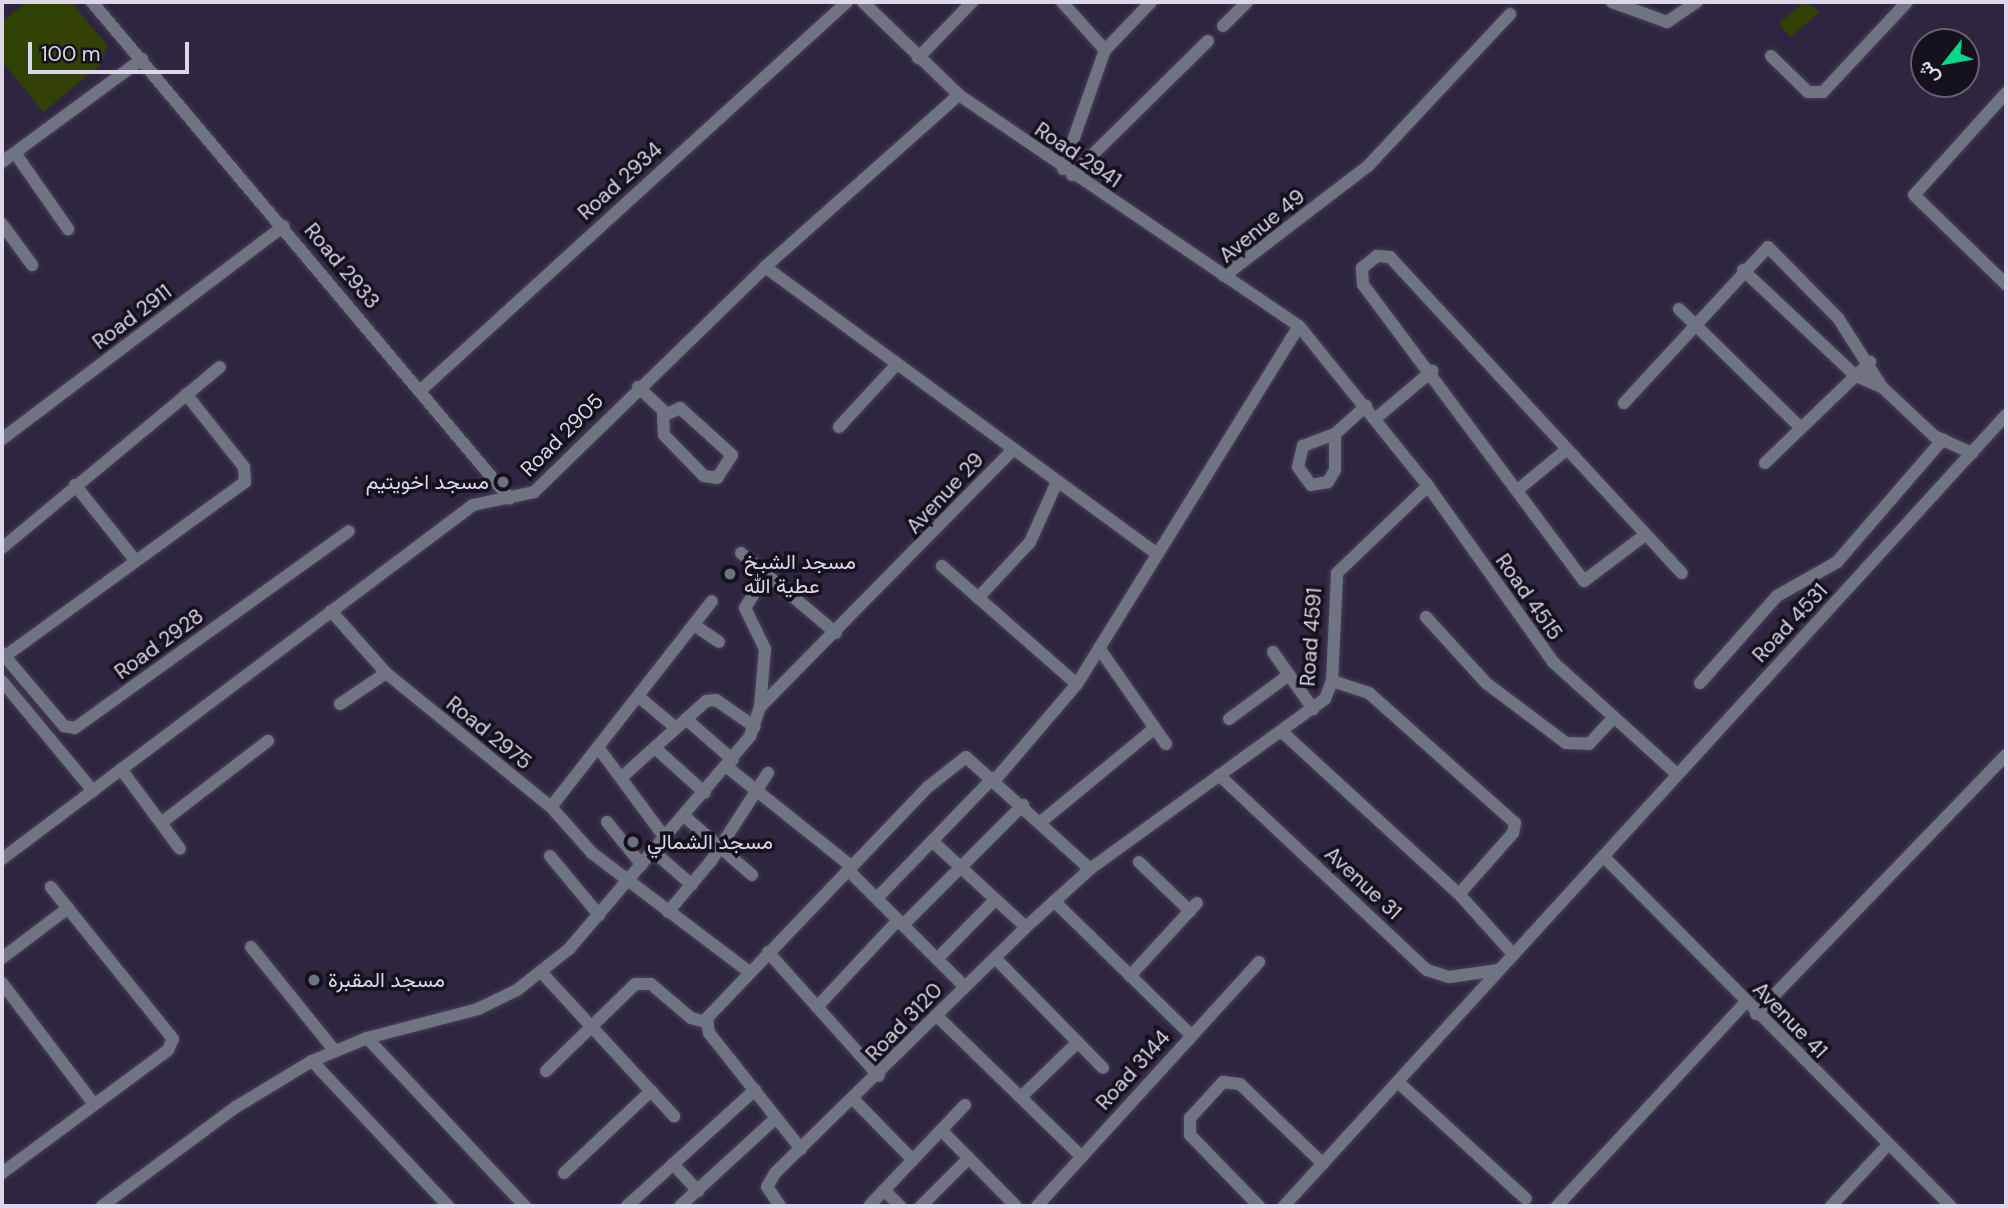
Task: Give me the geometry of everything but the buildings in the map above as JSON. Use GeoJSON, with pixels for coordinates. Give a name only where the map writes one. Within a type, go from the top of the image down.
{"type":"FeatureCollection","features":[{"type":"Feature","properties":{"kind":"street","name":"Road 2933"},"geometry":{"type":"LineString","coordinates":[[92,2],[284,226],[510,499]]}},
{"type":"Feature","properties":{"kind":"street","name":"Road 2934"},"geometry":{"type":"LineString","coordinates":[[421,390],[846,2]]}},
{"type":"Feature","properties":{"kind":"street","name":"Road 2941"},"geometry":{"type":"LineString","coordinates":[[863,2],[959,95],[1068,172],[1224,276]]}},
{"type":"Feature","properties":{"kind":"street"},"geometry":{"type":"LineString","coordinates":[[918,58],[972,2]]}},
{"type":"Feature","properties":{"kind":"street"},"geometry":{"type":"LineString","coordinates":[[1062,2],[1105,50]]}},
{"type":"Feature","properties":{"kind":"street"},"geometry":{"type":"LineString","coordinates":[[1068,172],[1105,50],[1152,2]]}},
{"type":"Feature","properties":{"kind":"street"},"geometry":{"type":"LineString","coordinates":[[1223,26],[1248,2]]}},
{"type":"Feature","properties":{"kind":"street"},"geometry":{"type":"LineString","coordinates":[[1612,2],[1667,22],[1697,2]]}},
{"type":"Feature","properties":{"kind":"street"},"geometry":{"type":"LineString","coordinates":[[1771,56],[1808,92],[1823,92],[1907,2]]}},
{"type":"Feature","properties":{"kind":"street","name":"Avenue 49"},"geometry":{"type":"LineString","coordinates":[[1299,326],[1224,276],[1368,166],[1510,14]]}},
{"type":"Feature","properties":{"kind":"street"},"geometry":{"type":"LineString","coordinates":[[1068,172],[1208,41]]}},
{"type":"Feature","properties":{"kind":"street"},"geometry":{"type":"LineString","coordinates":[[2,162],[142,58]]}},
{"type":"Feature","properties":{"kind":"street"},"geometry":{"type":"LineString","coordinates":[[2006,93],[1914,195],[2006,284]]}},
{"type":"Feature","properties":{"kind":"street","name":"Road 2905"},"geometry":{"type":"LineString","coordinates":[[2,859],[473,505],[534,492],[638,387],[765,267],[959,95]]}},
{"type":"Feature","properties":{"kind":"street"},"geometry":{"type":"LineString","coordinates":[[15,153],[68,229]]}},
{"type":"Feature","properties":{"kind":"street"},"geometry":{"type":"LineString","coordinates":[[2,224],[32,265]]}},
{"type":"Feature","properties":{"kind":"street","name":"Road 2911"},"geometry":{"type":"LineString","coordinates":[[2,439],[284,226]]}},
{"type":"Feature","properties":{"kind":"street"},"geometry":{"type":"LineString","coordinates":[[1624,403],[1764,248],[1772,248],[1870,362],[1882,387]]}},
{"type":"Feature","properties":{"kind":"street"},"geometry":{"type":"LineString","coordinates":[[1645,535],[1584,581],[1520,488],[1363,284],[1362,268],[1377,256],[1390,257],[1682,573]]}},
{"type":"Feature","properties":{"kind":"street","name":"Avenue 29"},"geometry":{"type":"LineString","coordinates":[[760,707],[836,633],[1012,451],[765,267]]}},
{"type":"Feature","properties":{"kind":"street"},"geometry":{"type":"LineString","coordinates":[[1743,271],[1856,376],[1882,387],[1943,439],[1972,453]]}},
{"type":"Feature","properties":{"kind":"street"},"geometry":{"type":"LineString","coordinates":[[1679,309],[1801,428]]}},
{"type":"Feature","properties":{"kind":"street"},"geometry":{"type":"LineString","coordinates":[[877,898],[994,779],[1077,684],[1299,326]]}},
{"type":"Feature","properties":{"kind":"street","name":"Road 4515"},"geometry":{"type":"LineString","coordinates":[[1299,326],[1428,486],[1545,653],[1677,774]]}},
{"type":"Feature","properties":{"kind":"street"},"geometry":{"type":"LineString","coordinates":[[1765,463],[1870,362]]}},
{"type":"Feature","properties":{"kind":"street"},"geometry":{"type":"LineString","coordinates":[[839,427],[896,365]]}},
{"type":"Feature","properties":{"kind":"street"},"geometry":{"type":"LineString","coordinates":[[2,548],[220,367]]}},
{"type":"Feature","properties":{"kind":"street"},"geometry":{"type":"LineString","coordinates":[[1375,419],[1432,371]]}},
{"type":"Feature","properties":{"kind":"street"},"geometry":{"type":"LineString","coordinates":[[638,387],[666,413]]}},
{"type":"Feature","properties":{"kind":"street","name":"Road 2928"},"geometry":{"type":"LineString","coordinates":[[186,394],[244,467],[245,482],[3,655],[64,726],[75,728],[349,531]]}},
{"type":"Feature","properties":{"kind":"street"},"geometry":{"type":"LineString","coordinates":[[1335,433],[1366,406]]}},
{"type":"Feature","properties":{"kind":"street"},"geometry":{"type":"LineString","coordinates":[[687,410],[730,452],[732,462],[717,478],[704,476],[664,435],[666,413],[687,410]]}},
{"type":"Feature","properties":{"kind":"street","name":"Road 4531"},"geometry":{"type":"LineString","coordinates":[[1604,857],[2006,415]]}},
{"type":"Feature","properties":{"kind":"street"},"geometry":{"type":"LineString","coordinates":[[1700,683],[1777,596],[1837,562],[1943,439]]}},
{"type":"Feature","properties":{"kind":"street"},"geometry":{"type":"LineString","coordinates":[[1520,488],[1566,450]]}},
{"type":"Feature","properties":{"kind":"street"},"geometry":{"type":"LineString","coordinates":[[1012,451],[1157,554]]}},
{"type":"Feature","properties":{"kind":"street"},"geometry":{"type":"LineString","coordinates":[[978,598],[1030,542],[1057,482]]}},
{"type":"Feature","properties":{"kind":"street"},"geometry":{"type":"LineString","coordinates":[[75,485],[135,561]]}},
{"type":"Feature","properties":{"kind":"street","name":"Road 4591"},"geometry":{"type":"LineString","coordinates":[[1219,775],[1314,709],[1332,681],[1337,573],[1428,486]]}},
{"type":"Feature","properties":{"kind":"street"},"geometry":{"type":"LineString","coordinates":[[741,554],[836,633]]}},
{"type":"Feature","properties":{"kind":"street"},"geometry":{"type":"LineString","coordinates":[[942,566],[1077,684]]}},
{"type":"Feature","properties":{"kind":"street"},"geometry":{"type":"LineString","coordinates":[[102,1206],[236,1107],[313,1060],[367,1038],[478,1009],[542,972],[628,882],[730,763],[755,727],[760,707],[764,640],[745,608],[766,574]]}},
{"type":"Feature","properties":{"kind":"street"},"geometry":{"type":"LineString","coordinates":[[551,807],[600,750],[712,601]]}},
{"type":"Feature","properties":{"kind":"street","name":"Road 2975"},"geometry":{"type":"LineString","coordinates":[[331,611],[386,673],[551,807],[628,882],[748,971]]}},
{"type":"Feature","properties":{"kind":"street"},"geometry":{"type":"LineString","coordinates":[[1426,617],[1486,683],[1566,743],[1589,744],[1613,718]]}},
{"type":"Feature","properties":{"kind":"street"},"geometry":{"type":"LineString","coordinates":[[694,625],[719,642]]}},
{"type":"Feature","properties":{"kind":"street"},"geometry":{"type":"LineString","coordinates":[[1099,648],[1166,744]]}},
{"type":"Feature","properties":{"kind":"street"},"geometry":{"type":"LineString","coordinates":[[1273,652],[1314,709]]}},
{"type":"Feature","properties":{"kind":"street"},"geometry":{"type":"LineString","coordinates":[[340,704],[386,673]]}},
{"type":"Feature","properties":{"kind":"street"},"geometry":{"type":"LineString","coordinates":[[1228,719],[1289,675]]}},
{"type":"Feature","properties":{"kind":"street"},"geometry":{"type":"LineString","coordinates":[[2,681],[93,790]]}},
{"type":"Feature","properties":{"kind":"street"},"geometry":{"type":"LineString","coordinates":[[1332,681],[1369,693],[1515,823],[1513,833],[1459,894]]}},
{"type":"Feature","properties":{"kind":"street"},"geometry":{"type":"LineString","coordinates":[[639,697],[681,724],[730,763],[756,792],[849,868],[965,987]]}},
{"type":"Feature","properties":{"kind":"street"},"geometry":{"type":"LineString","coordinates":[[622,777],[713,699],[755,727]]}},
{"type":"Feature","properties":{"kind":"street"},"geometry":{"type":"LineString","coordinates":[[1042,821],[1155,728]]}},
{"type":"Feature","properties":{"kind":"street"},"geometry":{"type":"LineString","coordinates":[[1281,731],[1459,894],[1513,954]]}},
{"type":"Feature","properties":{"kind":"street"},"geometry":{"type":"LineString","coordinates":[[161,823],[268,741]]}},
{"type":"Feature","properties":{"kind":"street"},"geometry":{"type":"LineString","coordinates":[[655,748],[705,793]]}},
{"type":"Feature","properties":{"kind":"street"},"geometry":{"type":"LineString","coordinates":[[600,750],[622,777],[636,805],[666,838]]}},
{"type":"Feature","properties":{"kind":"street"},"geometry":{"type":"LineString","coordinates":[[1756,1014],[2006,755]]}},
{"type":"Feature","properties":{"kind":"street"},"geometry":{"type":"LineString","coordinates":[[706,1022],[748,971],[928,786],[966,757],[1042,821],[1090,869]]}},
{"type":"Feature","properties":{"kind":"street"},"geometry":{"type":"LineString","coordinates":[[121,769],[180,849]]}},
{"type":"Feature","properties":{"kind":"street"},"geometry":{"type":"LineString","coordinates":[[668,912],[691,885],[768,773]]}},
{"type":"Feature","properties":{"kind":"street","name":"Road 3120"},"geometry":{"type":"LineString","coordinates":[[780,1206],[768,1182],[879,1076],[1026,927],[1090,869],[1219,775]]}},
{"type":"Feature","properties":{"kind":"street","name":"Avenue 31"},"geometry":{"type":"LineString","coordinates":[[1219,775],[1427,970],[1449,977],[1499,971]]}},
{"type":"Feature","properties":{"kind":"street"},"geometry":{"type":"LineString","coordinates":[[817,1007],[1023,804]]}},
{"type":"Feature","properties":{"kind":"street"},"geometry":{"type":"LineString","coordinates":[[684,816],[752,875]]}},
{"type":"Feature","properties":{"kind":"street"},"geometry":{"type":"LineString","coordinates":[[607,822],[642,865]]}},
{"type":"Feature","properties":{"kind":"street"},"geometry":{"type":"LineString","coordinates":[[932,841],[1026,927]]}},
{"type":"Feature","properties":{"kind":"street"},"geometry":{"type":"LineString","coordinates":[[654,852],[691,885]]}},
{"type":"Feature","properties":{"kind":"street"},"geometry":{"type":"LineString","coordinates":[[550,856],[599,915]]}},
{"type":"Feature","properties":{"kind":"street"},"geometry":{"type":"LineString","coordinates":[[1284,1206],[1604,857]]}},
{"type":"Feature","properties":{"kind":"street","name":"Avenue 41"},"geometry":{"type":"LineString","coordinates":[[1604,857],[1887,1146],[1951,1206]]}},
{"type":"Feature","properties":{"kind":"street"},"geometry":{"type":"LineString","coordinates":[[1130,975],[1194,907],[1139,862]]}},
{"type":"Feature","properties":{"kind":"street"},"geometry":{"type":"LineString","coordinates":[[2,1173],[168,1051],[173,1039],[51,887]]}},
{"type":"Feature","properties":{"kind":"street"},"geometry":{"type":"LineString","coordinates":[[937,959],[995,900]]}},
{"type":"Feature","properties":{"kind":"street"},"geometry":{"type":"LineString","coordinates":[[1054,901],[1191,1035]]}},
{"type":"Feature","properties":{"kind":"street"},"geometry":{"type":"LineString","coordinates":[[2,958],[68,908]]}},
{"type":"Feature","properties":{"kind":"street"},"geometry":{"type":"LineString","coordinates":[[251,947],[334,1050]]}},
{"type":"Feature","properties":{"kind":"street"},"geometry":{"type":"LineString","coordinates":[[768,952],[879,1076]]}},
{"type":"Feature","properties":{"kind":"street"},"geometry":{"type":"LineString","coordinates":[[995,958],[1103,1068]]}},
{"type":"Feature","properties":{"kind":"street","name":"Road 3144"},"geometry":{"type":"LineString","coordinates":[[1037,1206],[1259,962]]}},
{"type":"Feature","properties":{"kind":"street"},"geometry":{"type":"LineString","coordinates":[[542,972],[594,1025],[674,1116]]}},
{"type":"Feature","properties":{"kind":"street"},"geometry":{"type":"LineString","coordinates":[[546,1071],[640,982],[656,986],[691,1018],[706,1022],[801,1149]]}},
{"type":"Feature","properties":{"kind":"street"},"geometry":{"type":"LineString","coordinates":[[2,983],[94,1104]]}},
{"type":"Feature","properties":{"kind":"street"},"geometry":{"type":"LineString","coordinates":[[1557,1206],[1746,1002]]}},
{"type":"Feature","properties":{"kind":"street"},"geometry":{"type":"LineString","coordinates":[[937,1016],[1082,1157]]}},
{"type":"Feature","properties":{"kind":"street"},"geometry":{"type":"LineString","coordinates":[[367,1038],[525,1206]]}},
{"type":"Feature","properties":{"kind":"street"},"geometry":{"type":"LineString","coordinates":[[1021,1097],[1077,1042]]}},
{"type":"Feature","properties":{"kind":"street"},"geometry":{"type":"LineString","coordinates":[[313,1060],[448,1206]]}},
{"type":"Feature","properties":{"kind":"street"},"geometry":{"type":"LineString","coordinates":[[1259,1206],[1189,1135],[1197,1107],[1223,1082],[1240,1084],[1323,1164]]}},
{"type":"Feature","properties":{"kind":"street"},"geometry":{"type":"LineString","coordinates":[[1398,1082],[1526,1199]]}},
{"type":"Feature","properties":{"kind":"street"},"geometry":{"type":"LineString","coordinates":[[627,1206],[755,1090]]}},
{"type":"Feature","properties":{"kind":"street"},"geometry":{"type":"LineString","coordinates":[[564,1173],[651,1091]]}},
{"type":"Feature","properties":{"kind":"street"},"geometry":{"type":"LineString","coordinates":[[854,1100],[913,1160]]}},
{"type":"Feature","properties":{"kind":"street"},"geometry":{"type":"LineString","coordinates":[[870,1205],[965,1105]]}},
{"type":"Feature","properties":{"kind":"street"},"geometry":{"type":"LineString","coordinates":[[680,1206],[776,1118]]}},
{"type":"Feature","properties":{"kind":"street"},"geometry":{"type":"LineString","coordinates":[[941,1130],[1016,1206]]}},
{"type":"Feature","properties":{"kind":"street"},"geometry":{"type":"LineString","coordinates":[[1831,1206],[1887,1146]]}},
{"type":"Feature","properties":{"kind":"street"},"geometry":{"type":"LineString","coordinates":[[921,1206],[969,1158]]}},
{"type":"Feature","properties":{"kind":"street"},"geometry":{"type":"LineString","coordinates":[[673,1164],[698,1191]]}},
{"type":"Feature","properties":{"kind":"street"},"geometry":{"type":"LineString","coordinates":[[884,1190],[900,1206]]}},
{"type":"Feature","properties":{"kind":"green space"},"geometry":{"type":"Polygon","coordinates":[[[27,2],[71,2],[107,45],[100,65],[43,112],[2,61],[2,22],[27,2]]]}},
{"type":"Feature","properties":{"kind":"green space"},"geometry":{"type":"Polygon","coordinates":[[[1804,2],[1820,12],[1790,37],[1779,23],[1804,2]]]}},
{"type":"Feature","properties":{"kind":"place","name":"مسجد اخويتيم"},"geometry":{"type":"Point","coordinates":[503,482]}},
{"type":"Feature","properties":{"kind":"place","name":"مسجد الشيخ عطية الله"},"geometry":{"type":"Point","coordinates":[730,574]}},
{"type":"Feature","properties":{"kind":"place","name":"مسجد الشمالي"},"geometry":{"type":"Point","coordinates":[633,842]}},
{"type":"Feature","properties":{"kind":"place","name":"مسجد المقبرة"},"geometry":{"type":"Point","coordinates":[314,980]}}]}
